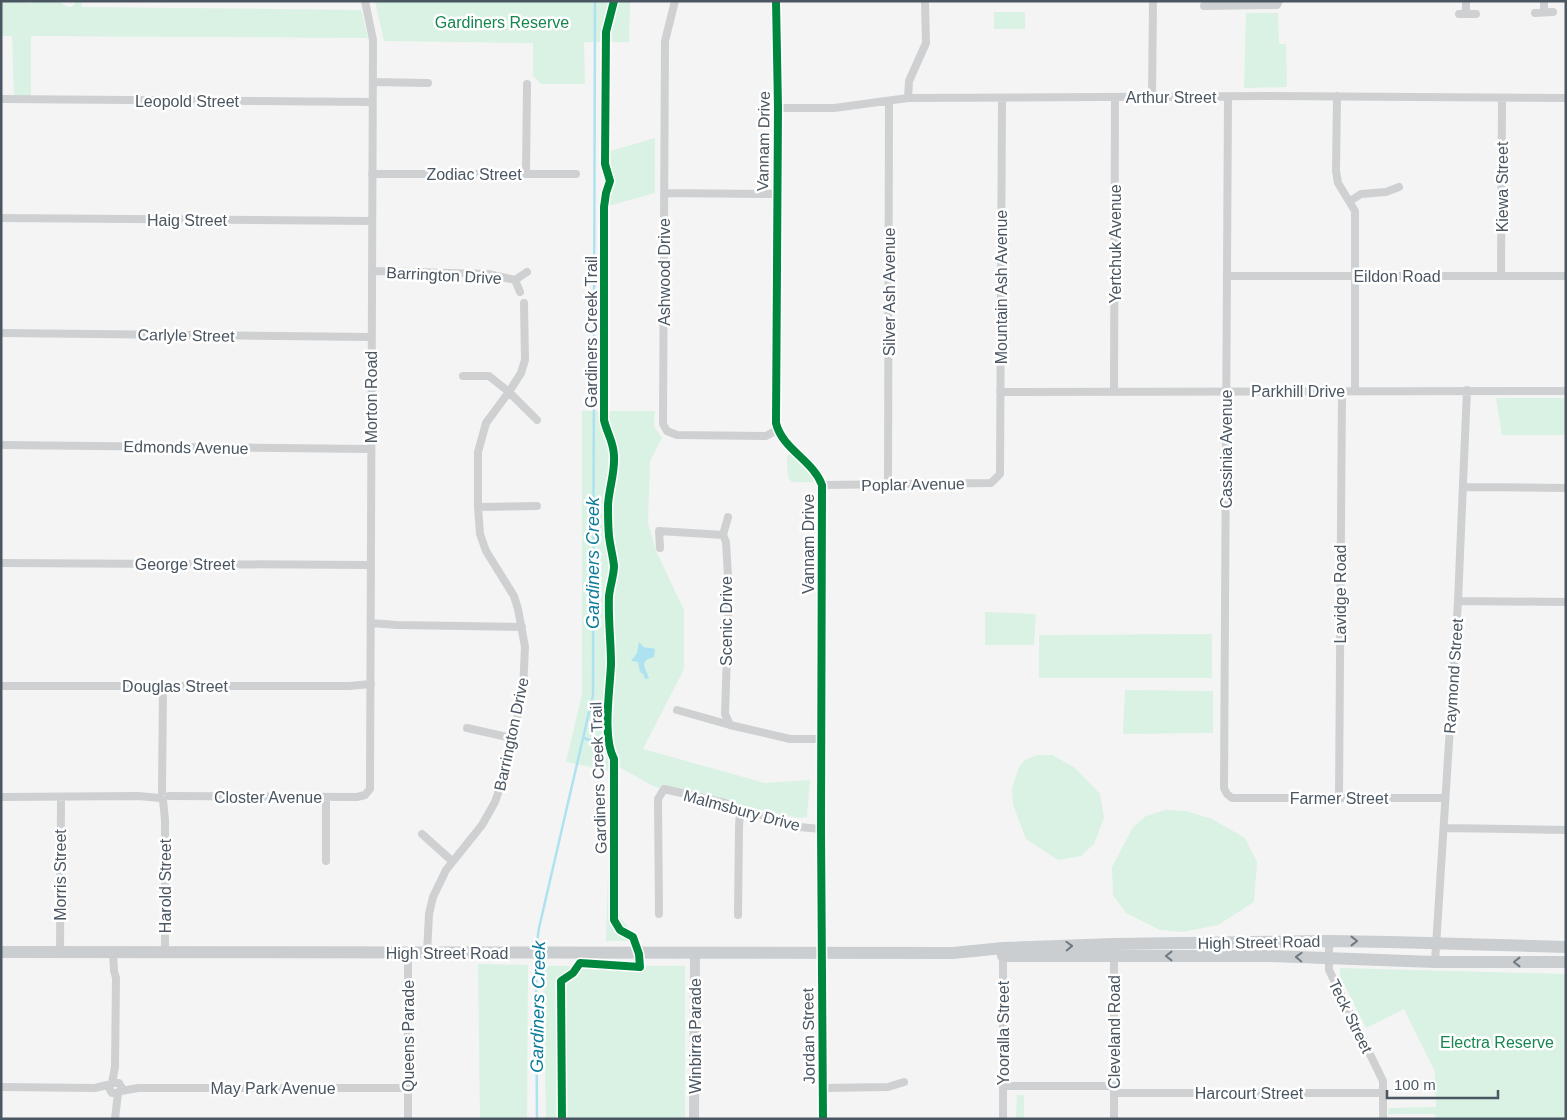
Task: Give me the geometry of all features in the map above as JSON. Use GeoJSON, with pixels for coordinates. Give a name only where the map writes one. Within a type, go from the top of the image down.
{"type":"FeatureCollection","features":[{"type":"Feature","properties":{"kind":"main road","name":"High Street Road"},"geometry":{"type":"LineString","coordinates":[[1,952],[953,953],[1114,950],[1329,941],[1566,947]]}},
{"type":"Feature","properties":{"kind":"main road","name":"High Street Road"},"geometry":{"type":"LineString","coordinates":[[1114,950],[1435,962],[1566,962]]}},
{"type":"Feature","properties":{"kind":"street","name":"Morton Road"},"geometry":{"type":"LineString","coordinates":[[365,1],[373,40],[370,783],[367,793]]}},
{"type":"Feature","properties":{"kind":"street","name":"Ashwood Drive"},"geometry":{"type":"LineString","coordinates":[[675,1],[665,41],[663,424],[667,431],[677,435],[766,436],[777,430]]}},
{"type":"Feature","properties":{"kind":"street","name":"Vannam Drive"},"geometry":{"type":"LineString","coordinates":[[776,1],[778,108],[776,423],[777,430],[816,473],[822,485],[821,953]]}},
{"type":"Feature","properties":{"kind":"street"},"geometry":{"type":"LineString","coordinates":[[908,98],[909,81],[926,43],[925,1]]}},
{"type":"Feature","properties":{"kind":"street"},"geometry":{"type":"LineString","coordinates":[[1152,97],[1153,1]]}},
{"type":"Feature","properties":{"kind":"street"},"geometry":{"type":"LineString","coordinates":[[1204,16],[1204,4],[1261,6],[1277,5],[1279,1]]}},
{"type":"Feature","properties":{"kind":"street"},"geometry":{"type":"LineString","coordinates":[[1466,1],[1462,14],[1476,14]]}},
{"type":"Feature","properties":{"kind":"street"},"geometry":{"type":"LineString","coordinates":[[1544,1],[1544,12]]}},
{"type":"Feature","properties":{"kind":"street"},"geometry":{"type":"LineString","coordinates":[[1536,13],[1553,12]]}},
{"type":"Feature","properties":{"kind":"street"},"geometry":{"type":"LineString","coordinates":[[373,82],[428,84]]}},
{"type":"Feature","properties":{"kind":"street"},"geometry":{"type":"LineString","coordinates":[[526,174],[527,84]]}},
{"type":"Feature","properties":{"kind":"street"},"geometry":{"type":"LineString","coordinates":[[1337,96],[1336,171],[1338,183],[1355,211],[1355,390]]}},
{"type":"Feature","properties":{"kind":"street","name":"Arthur Street"},"geometry":{"type":"LineString","coordinates":[[778,108],[834,108],[908,98],[1337,96],[1566,98]]}},
{"type":"Feature","properties":{"kind":"street","name":"Cassinia Avenue"},"geometry":{"type":"LineString","coordinates":[[1228,97],[1224,788],[1232,798]]}},
{"type":"Feature","properties":{"kind":"street","name":"Yertchuk Avenue"},"geometry":{"type":"LineString","coordinates":[[1114,391],[1115,98]]}},
{"type":"Feature","properties":{"kind":"street","name":"Kiewa Street"},"geometry":{"type":"LineString","coordinates":[[1501,276],[1502,98]]}},
{"type":"Feature","properties":{"kind":"street","name":"Leopold Street"},"geometry":{"type":"LineString","coordinates":[[1,99],[372,102]]}},
{"type":"Feature","properties":{"kind":"street","name":"Mountain Ash Avenue"},"geometry":{"type":"LineString","coordinates":[[1000,474],[1002,99]]}},
{"type":"Feature","properties":{"kind":"street","name":"Silver Ash Avenue"},"geometry":{"type":"LineString","coordinates":[[888,484],[889,101]]}},
{"type":"Feature","properties":{"kind":"street","name":"Zodiac Street"},"geometry":{"type":"LineString","coordinates":[[372,174],[576,174]]}},
{"type":"Feature","properties":{"kind":"street"},"geometry":{"type":"LineString","coordinates":[[1350,201],[1361,194],[1386,192],[1399,187]]}},
{"type":"Feature","properties":{"kind":"street"},"geometry":{"type":"LineString","coordinates":[[664,193],[776,194]]}},
{"type":"Feature","properties":{"kind":"street","name":"Haig Street"},"geometry":{"type":"LineString","coordinates":[[1,218],[372,221]]}},
{"type":"Feature","properties":{"kind":"street","name":"Barrington Drive"},"geometry":{"type":"LineString","coordinates":[[372,272],[488,274],[515,280],[527,272]]}},
{"type":"Feature","properties":{"kind":"street","name":"Eildon Road"},"geometry":{"type":"LineString","coordinates":[[1228,276],[1566,276]]}},
{"type":"Feature","properties":{"kind":"street","name":"Barrington Drive"},"geometry":{"type":"LineString","coordinates":[[515,280],[520,292]]}},
{"type":"Feature","properties":{"kind":"street","name":"Barrington Drive"},"geometry":{"type":"LineString","coordinates":[[427,953],[431,905],[441,879],[452,861],[482,825],[495,802],[502,782],[521,702],[525,647],[514,596],[486,551],[480,534],[478,452],[486,423],[521,373],[525,360],[524,303]]}},
{"type":"Feature","properties":{"kind":"street","name":"Carlyle Street"},"geometry":{"type":"LineString","coordinates":[[1,333],[371,336]]}},
{"type":"Feature","properties":{"kind":"street"},"geometry":{"type":"LineString","coordinates":[[463,376],[489,376],[509,392],[537,420]]}},
{"type":"Feature","properties":{"kind":"street","name":"Lavidge Road"},"geometry":{"type":"LineString","coordinates":[[1339,798],[1342,390]]}},
{"type":"Feature","properties":{"kind":"street","name":"Raymond Street"},"geometry":{"type":"LineString","coordinates":[[1435,962],[1458,601],[1467,390]]}},
{"type":"Feature","properties":{"kind":"street","name":"Parkhill Drive"},"geometry":{"type":"LineString","coordinates":[[1000,392],[1566,391]]}},
{"type":"Feature","properties":{"kind":"street","name":"Edmonds Avenue"},"geometry":{"type":"LineString","coordinates":[[1,446],[370,449]]}},
{"type":"Feature","properties":{"kind":"street","name":"Poplar Avenue"},"geometry":{"type":"LineString","coordinates":[[822,485],[991,483],[1000,474]]}},
{"type":"Feature","properties":{"kind":"street"},"geometry":{"type":"LineString","coordinates":[[1463,488],[1566,488]]}},
{"type":"Feature","properties":{"kind":"street"},"geometry":{"type":"LineString","coordinates":[[478,506],[537,506]]}},
{"type":"Feature","properties":{"kind":"street","name":"Scenic Drive"},"geometry":{"type":"LineString","coordinates":[[728,518],[723,535],[726,542],[728,592],[725,714],[730,726]]}},
{"type":"Feature","properties":{"kind":"street"},"geometry":{"type":"LineString","coordinates":[[660,548],[659,531],[723,535]]}},
{"type":"Feature","properties":{"kind":"street","name":"George Street"},"geometry":{"type":"LineString","coordinates":[[1,563],[370,565]]}},
{"type":"Feature","properties":{"kind":"street"},"geometry":{"type":"LineString","coordinates":[[1458,601],[1566,602]]}},
{"type":"Feature","properties":{"kind":"street"},"geometry":{"type":"LineString","coordinates":[[371,625],[495,626],[508,628],[521,624]]}},
{"type":"Feature","properties":{"kind":"street","name":"Douglas Street"},"geometry":{"type":"LineString","coordinates":[[1,686],[349,686],[356,688],[370,686]]}},
{"type":"Feature","properties":{"kind":"street","name":"Harold Street"},"geometry":{"type":"LineString","coordinates":[[163,686],[166,820],[165,952]]}},
{"type":"Feature","properties":{"kind":"street"},"geometry":{"type":"LineString","coordinates":[[677,710],[730,726],[790,739],[821,738]]}},
{"type":"Feature","properties":{"kind":"street"},"geometry":{"type":"LineString","coordinates":[[467,728],[512,738]]}},
{"type":"Feature","properties":{"kind":"street","name":"Malmsbury Drive"},"geometry":{"type":"LineString","coordinates":[[659,914],[658,799],[664,789],[725,803],[740,812],[761,815],[799,827],[821,829]]}},
{"type":"Feature","properties":{"kind":"street","name":"Closter Avenue"},"geometry":{"type":"LineString","coordinates":[[1,797],[356,797],[367,793]]}},
{"type":"Feature","properties":{"kind":"street","name":"Morris Street"},"geometry":{"type":"LineString","coordinates":[[60,952],[61,797]]}},
{"type":"Feature","properties":{"kind":"street"},"geometry":{"type":"LineString","coordinates":[[326,797],[326,861]]}},
{"type":"Feature","properties":{"kind":"street","name":"Farmer Street"},"geometry":{"type":"LineString","coordinates":[[1232,798],[1445,798]]}},
{"type":"Feature","properties":{"kind":"street"},"geometry":{"type":"LineString","coordinates":[[738,915],[738,827],[740,812]]}},
{"type":"Feature","properties":{"kind":"street"},"geometry":{"type":"LineString","coordinates":[[1444,828],[1566,830]]}},
{"type":"Feature","properties":{"kind":"street"},"geometry":{"type":"LineString","coordinates":[[422,834],[452,861]]}},
{"type":"Feature","properties":{"kind":"street","name":"Teck Street"},"geometry":{"type":"LineString","coordinates":[[1329,941],[1329,970],[1383,1082],[1383,1119]]}},
{"type":"Feature","properties":{"kind":"street","name":"Cleveland Road"},"geometry":{"type":"LineString","coordinates":[[1114,950],[1114,1119]]}},
{"type":"Feature","properties":{"kind":"street"},"geometry":{"type":"LineString","coordinates":[[115,1115],[116,978],[114,970],[116,952]]}},
{"type":"Feature","properties":{"kind":"street","name":"Yooralla Street"},"geometry":{"type":"LineString","coordinates":[[1003,952],[1003,1119]]}},
{"type":"Feature","properties":{"kind":"street","name":"Queens Parade"},"geometry":{"type":"LineString","coordinates":[[408,953],[408,1119]]}},
{"type":"Feature","properties":{"kind":"street","name":"Jordan Street"},"geometry":{"type":"LineString","coordinates":[[821,953],[822,1119]]}},
{"type":"Feature","properties":{"kind":"street","name":"Winbirra Parade"},"geometry":{"type":"LineString","coordinates":[[694,1119],[695,954]]}},
{"type":"Feature","properties":{"kind":"street"},"geometry":{"type":"LineString","coordinates":[[822,1088],[888,1087],[904,1082]]}},
{"type":"Feature","properties":{"kind":"street","name":"Harcourt Street"},"geometry":{"type":"LineString","coordinates":[[1003,1086],[1383,1093]]}},
{"type":"Feature","properties":{"kind":"street","name":"May Park Avenue"},"geometry":{"type":"LineString","coordinates":[[1,1087],[408,1088]]}},
{"type":"Feature","properties":{"kind":"green space"},"geometry":{"type":"Polygon","coordinates":[[[1,1],[27,1],[31,4],[33,1],[58,1],[68,7],[72,7],[76,1],[81,1],[82,7],[361,10],[368,38],[31,36],[31,96],[14,96],[12,36],[1,36],[1,1]]]}},
{"type":"Feature","properties":{"kind":"green space","name":"Gardiners Reserve"},"geometry":{"type":"Polygon","coordinates":[[[375,1],[630,1],[629,42],[584,42],[585,84],[541,84],[533,76],[533,43],[384,41],[375,1]]]}},
{"type":"Feature","properties":{"kind":"green space"},"geometry":{"type":"Polygon","coordinates":[[[994,12],[1025,12],[1025,29],[994,29],[994,12]]]}},
{"type":"Feature","properties":{"kind":"green space"},"geometry":{"type":"Polygon","coordinates":[[[1246,13],[1278,13],[1279,44],[1286,44],[1287,87],[1244,88],[1246,13]]]}},
{"type":"Feature","properties":{"kind":"green space"},"geometry":{"type":"Polygon","coordinates":[[[655,138],[655,193],[608,206],[607,152],[655,138]]]}},
{"type":"Feature","properties":{"kind":"green space"},"geometry":{"type":"Polygon","coordinates":[[[1496,398],[1566,398],[1566,435],[1502,435],[1496,398]]]}},
{"type":"Feature","properties":{"kind":"green space"},"geometry":{"type":"Polygon","coordinates":[[[582,411],[655,411],[654,426],[662,438],[650,461],[648,523],[657,553],[684,610],[684,669],[643,749],[765,783],[810,780],[807,817],[799,818],[655,787],[619,767],[620,917],[639,941],[606,941],[611,771],[566,762],[582,694],[582,411]]]}},
{"type":"Feature","properties":{"kind":"green space"},"geometry":{"type":"Polygon","coordinates":[[[791,453],[813,475],[816,482],[791,481],[788,473],[787,456],[791,453]]]}},
{"type":"Feature","properties":{"kind":"green space"},"geometry":{"type":"Polygon","coordinates":[[[985,612],[1036,614],[1034,645],[985,645],[985,612]]]}},
{"type":"Feature","properties":{"kind":"green space"},"geometry":{"type":"Polygon","coordinates":[[[1212,634],[1212,678],[1039,678],[1039,635],[1212,634]]]}},
{"type":"Feature","properties":{"kind":"green space"},"geometry":{"type":"Polygon","coordinates":[[[1125,690],[1213,691],[1213,733],[1123,734],[1125,690]]]}},
{"type":"Feature","properties":{"kind":"green space"},"geometry":{"type":"Polygon","coordinates":[[[1037,755],[1052,755],[1074,767],[1100,794],[1104,818],[1094,844],[1081,856],[1058,860],[1026,839],[1013,805],[1012,788],[1019,767],[1025,760],[1037,755]]]}},
{"type":"Feature","properties":{"kind":"green space"},"geometry":{"type":"Polygon","coordinates":[[[1165,810],[1186,811],[1212,819],[1245,838],[1257,862],[1254,902],[1218,925],[1182,932],[1160,930],[1126,913],[1113,895],[1112,867],[1133,827],[1146,816],[1165,810]]]}},
{"type":"Feature","properties":{"kind":"green space"},"geometry":{"type":"Polygon","coordinates":[[[478,964],[528,965],[527,1119],[480,1119],[478,964]]]}},
{"type":"Feature","properties":{"kind":"green space"},"geometry":{"type":"Polygon","coordinates":[[[543,966],[685,966],[685,1119],[546,1119],[543,966]]]}},
{"type":"Feature","properties":{"kind":"green space","name":"Electra Reserve"},"geometry":{"type":"Polygon","coordinates":[[[1340,968],[1566,974],[1566,1119],[1436,1119],[1435,1114],[1388,1114],[1389,1108],[1436,1107],[1435,1072],[1404,1009],[1366,1028],[1340,976],[1340,968]]]}},
{"type":"Feature","properties":{"kind":"green space"},"geometry":{"type":"Polygon","coordinates":[[[1017,1095],[1024,1095],[1024,1119],[1016,1119],[1017,1095]]]}},
{"type":"Feature","properties":{"kind":"water"},"geometry":{"type":"Polygon","coordinates":[[[639,642],[645,647],[655,649],[654,657],[646,661],[644,665],[649,678],[647,679],[640,672],[638,662],[631,661],[637,653],[639,642]]]}},
{"type":"Feature","properties":{"kind":"waterway","name":"Gardiners Creek"},"geometry":{"type":"LineString","coordinates":[[536,948],[593,695],[595,1]]}},
{"type":"Feature","properties":{"kind":"waterway"},"geometry":{"type":"LineString","coordinates":[[584,738],[599,744]]}},
{"type":"Feature","properties":{"kind":"waterway","name":"Gardiners Creek"},"geometry":{"type":"LineString","coordinates":[[536,956],[537,1119]]}},
{"type":"Feature","properties":{"kind":"cycle path","name":"Gardiners Creek Trail"},"geometry":{"type":"LineString","coordinates":[[562,1119],[561,981],[573,973],[580,963],[640,967],[639,954],[633,937],[620,930],[614,920],[614,759],[608,739],[608,700],[611,664],[609,596],[614,566],[609,536],[608,505],[613,474],[614,451],[604,420],[604,207],[610,181],[605,164],[606,32],[614,1]]}},
{"type":"Feature","properties":{"kind":"cycle path"},"geometry":{"type":"LineString","coordinates":[[776,1],[778,108],[776,423],[784,440],[812,468],[822,485],[821,829],[823,1119]]}}]}
